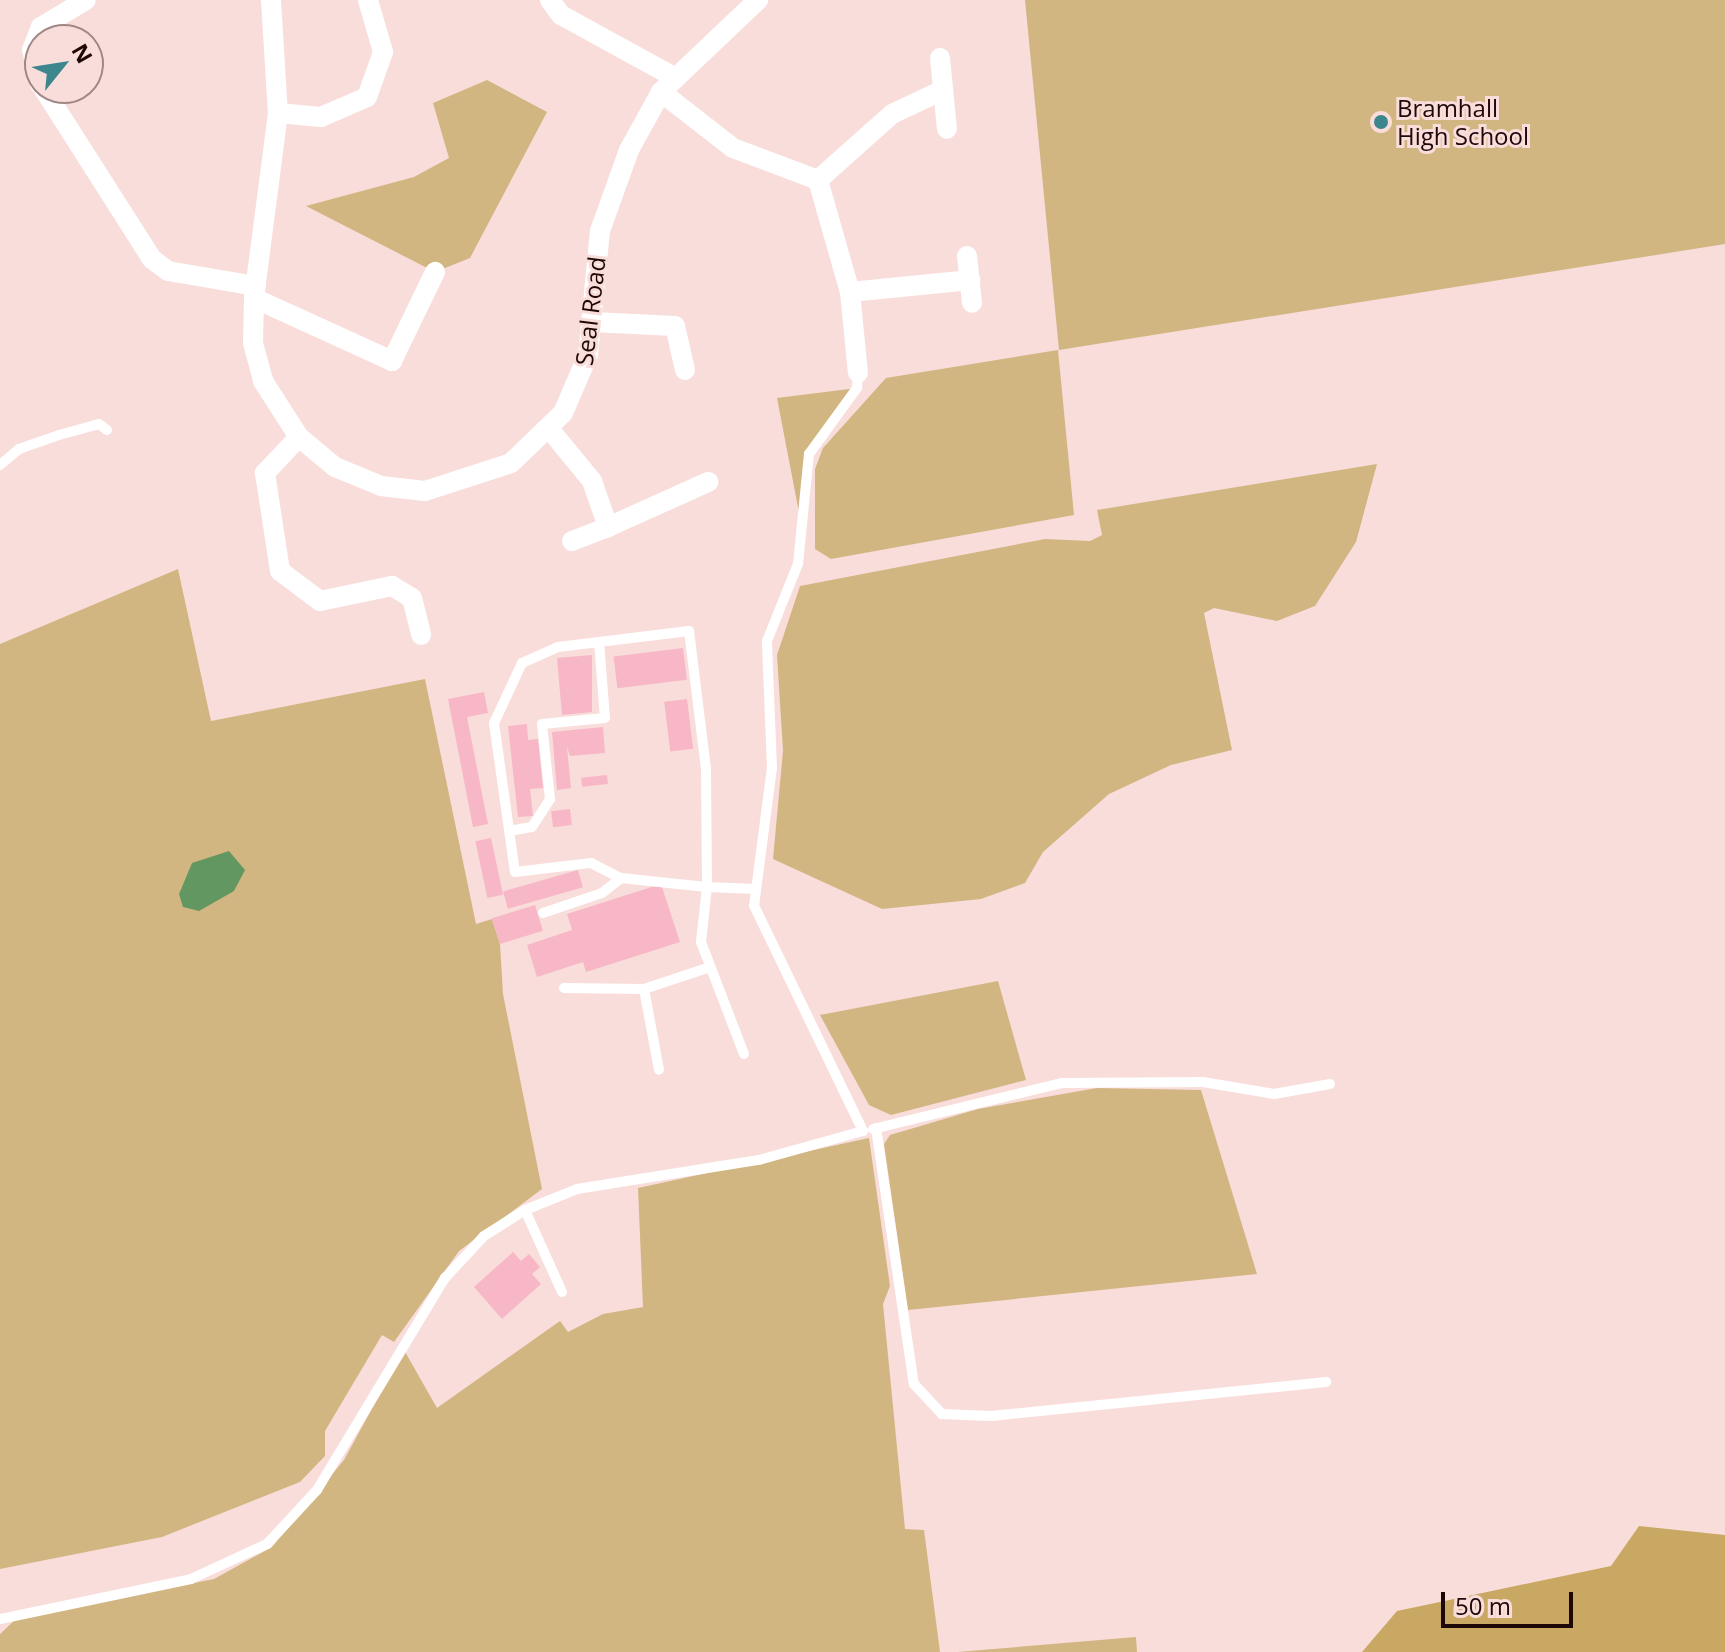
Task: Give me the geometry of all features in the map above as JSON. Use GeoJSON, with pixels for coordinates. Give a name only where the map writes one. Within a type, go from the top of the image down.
{"type":"FeatureCollection","features":[{"type":"Feature","properties":{"kind":"street"},"geometry":{"type":"LineString","coordinates":[[46,24],[86,0]]}},
{"type":"Feature","properties":{"kind":"street","name":"Seal Road"},"geometry":{"type":"LineString","coordinates":[[271,0],[278,113],[255,292],[253,343],[263,381],[299,437],[354,476],[425,491],[511,463],[551,431],[579,389],[592,322],[600,231],[614,183],[669,85],[758,0]]}},
{"type":"Feature","properties":{"kind":"street"},"geometry":{"type":"LineString","coordinates":[[278,113],[321,117],[367,97],[383,52],[368,0]]}},
{"type":"Feature","properties":{"kind":"street"},"geometry":{"type":"LineString","coordinates":[[550,0],[561,15],[669,85],[733,148],[818,180]]}},
{"type":"Feature","properties":{"kind":"street"},"geometry":{"type":"LineString","coordinates":[[940,58],[947,129]]}},
{"type":"Feature","properties":{"kind":"street"},"geometry":{"type":"LineString","coordinates":[[818,180],[892,114],[943,90]]}},
{"type":"Feature","properties":{"kind":"street"},"geometry":{"type":"LineString","coordinates":[[53,104],[152,259],[168,271],[255,292],[392,361],[435,272]]}},
{"type":"Feature","properties":{"kind":"street"},"geometry":{"type":"LineString","coordinates":[[818,180],[850,292],[858,373]]}},
{"type":"Feature","properties":{"kind":"street"},"geometry":{"type":"LineString","coordinates":[[967,256],[972,303]]}},
{"type":"Feature","properties":{"kind":"street"},"geometry":{"type":"LineString","coordinates":[[850,292],[970,280]]}},
{"type":"Feature","properties":{"kind":"street"},"geometry":{"type":"LineString","coordinates":[[592,322],[675,326],[685,370]]}},
{"type":"Feature","properties":{"kind":"street"},"geometry":{"type":"LineString","coordinates":[[551,431],[592,481],[608,527]]}},
{"type":"Feature","properties":{"kind":"street"},"geometry":{"type":"LineString","coordinates":[[299,437],[265,473],[280,571],[320,601],[392,586],[412,598],[421,635]]}},
{"type":"Feature","properties":{"kind":"street"},"geometry":{"type":"LineString","coordinates":[[572,541],[708,482]]}},
{"type":"Feature","properties":{"kind":"lane"},"geometry":{"type":"LineString","coordinates":[[858,373],[857,388],[809,454],[798,564],[767,641],[772,768],[754,889],[757,923],[824,1039],[863,1131]]}},
{"type":"Feature","properties":{"kind":"lane"},"geometry":{"type":"LineString","coordinates":[[0,465],[19,449],[59,435],[99,424],[107,430]]}},
{"type":"Feature","properties":{"kind":"lane"},"geometry":{"type":"LineString","coordinates":[[744,1054],[707,968],[700,912],[707,887],[706,769],[689,631],[540,653],[514,673],[494,723],[515,872],[569,862],[621,878],[707,887],[754,889]]}},
{"type":"Feature","properties":{"kind":"lane"},"geometry":{"type":"LineString","coordinates":[[509,831],[532,827],[550,799],[542,724],[605,718],[599,642]]}},
{"type":"Feature","properties":{"kind":"lane"},"geometry":{"type":"LineString","coordinates":[[543,913],[602,893],[621,878]]}},
{"type":"Feature","properties":{"kind":"lane"},"geometry":{"type":"LineString","coordinates":[[564,988],[644,989],[707,968]]}},
{"type":"Feature","properties":{"kind":"lane"},"geometry":{"type":"LineString","coordinates":[[644,989],[659,1070]]}},
{"type":"Feature","properties":{"kind":"lane"},"geometry":{"type":"LineString","coordinates":[[0,1619],[191,1579],[267,1544],[317,1490],[438,1287],[484,1236],[525,1210],[577,1189],[759,1160],[863,1131],[1062,1083],[1203,1082],[1274,1094],[1330,1084]]}},
{"type":"Feature","properties":{"kind":"lane"},"geometry":{"type":"LineString","coordinates":[[876,1128],[914,1384],[942,1414],[991,1416],[1326,1382]]}},
{"type":"Feature","properties":{"kind":"lane"},"geometry":{"type":"LineString","coordinates":[[525,1210],[562,1292]]}},
{"type":"Feature","properties":{"kind":"shaded area","name":"Bramhall High School"},"geometry":{"type":"Polygon","coordinates":[[[1025,0],[1725,0],[1725,244],[1059,350],[1025,0]]]}},
{"type":"Feature","properties":{"kind":"shaded area"},"geometry":{"type":"Polygon","coordinates":[[[487,80],[547,112],[470,258],[435,272],[306,206],[414,177],[449,158],[433,103],[487,80]]]}},
{"type":"Feature","properties":{"kind":"shaded area"},"geometry":{"type":"Polygon","coordinates":[[[1058,350],[1074,515],[831,559],[815,549],[815,469],[823,448],[886,378],[1058,350]]]}},
{"type":"Feature","properties":{"kind":"shaded area"},"geometry":{"type":"Polygon","coordinates":[[[857,388],[815,442],[801,523],[777,398],[857,388]]]}},
{"type":"Feature","properties":{"kind":"shaded area"},"geometry":{"type":"Polygon","coordinates":[[[1377,464],[1356,542],[1315,606],[1277,621],[1214,608],[1204,613],[1232,750],[1171,765],[1109,794],[1043,852],[1025,883],[981,899],[882,909],[773,859],[783,751],[777,655],[800,586],[1045,539],[1090,541],[1102,535],[1097,510],[1377,464]]]}},
{"type":"Feature","properties":{"kind":"shaded area"},"geometry":{"type":"Polygon","coordinates":[[[178,569],[211,721],[425,679],[476,924],[492,919],[500,944],[503,994],[542,1189],[459,1251],[394,1342],[382,1335],[325,1431],[325,1456],[300,1482],[162,1537],[0,1569],[0,644],[178,569]]]}},
{"type":"Feature","properties":{"kind":"shaded area"},"geometry":{"type":"Polygon","coordinates":[[[229,851],[245,870],[234,891],[199,911],[183,907],[179,894],[192,863],[229,851]]]}},
{"type":"Feature","properties":{"kind":"shaded area"},"geometry":{"type":"Polygon","coordinates":[[[998,981],[1026,1080],[891,1115],[869,1105],[820,1015],[998,981]]]}},
{"type":"Feature","properties":{"kind":"shaded area"},"geometry":{"type":"Polygon","coordinates":[[[1097,1088],[1201,1090],[1257,1274],[908,1310],[884,1144],[890,1135],[978,1109],[1097,1088]]]}},
{"type":"Feature","properties":{"kind":"shaded area"},"geometry":{"type":"Polygon","coordinates":[[[869,1138],[890,1286],[883,1304],[905,1529],[924,1530],[940,1652],[0,1652],[0,1634],[16,1619],[214,1579],[272,1547],[344,1460],[404,1350],[437,1408],[560,1321],[568,1332],[603,1314],[643,1307],[638,1188],[869,1138]]]}},
{"type":"Feature","properties":{"kind":"shaded area"},"geometry":{"type":"Polygon","coordinates":[[[1639,1526],[1725,1535],[1725,1652],[1362,1652],[1397,1611],[1611,1566],[1639,1526]]]}},
{"type":"Feature","properties":{"kind":"shaded area"},"geometry":{"type":"Polygon","coordinates":[[[1136,1637],[1137,1652],[957,1652],[1136,1637]]]}},
{"type":"Feature","properties":{"kind":"building"},"geometry":{"type":"Polygon","coordinates":[[[683,648],[687,680],[617,688],[614,657],[683,648]]]}},
{"type":"Feature","properties":{"kind":"building"},"geometry":{"type":"Polygon","coordinates":[[[592,655],[592,712],[562,715],[557,658],[592,655]]]}},
{"type":"Feature","properties":{"kind":"building"},"geometry":{"type":"Polygon","coordinates":[[[484,692],[488,713],[467,717],[488,824],[473,827],[448,699],[484,692]]]}},
{"type":"Feature","properties":{"kind":"building"},"geometry":{"type":"Polygon","coordinates":[[[687,699],[693,749],[670,751],[664,702],[687,699]]]}},
{"type":"Feature","properties":{"kind":"building"},"geometry":{"type":"Polygon","coordinates":[[[527,724],[528,740],[538,739],[543,788],[530,789],[533,816],[518,817],[508,726],[527,724]]]}},
{"type":"Feature","properties":{"kind":"building"},"geometry":{"type":"Polygon","coordinates":[[[603,727],[605,753],[570,756],[567,747],[571,788],[557,790],[552,732],[603,727]]]}},
{"type":"Feature","properties":{"kind":"building"},"geometry":{"type":"Polygon","coordinates":[[[607,775],[608,784],[582,787],[581,778],[607,775]]]}},
{"type":"Feature","properties":{"kind":"building"},"geometry":{"type":"Polygon","coordinates":[[[570,809],[572,825],[553,827],[551,811],[570,809]]]}},
{"type":"Feature","properties":{"kind":"building"},"geometry":{"type":"Polygon","coordinates":[[[491,838],[503,895],[487,898],[475,841],[491,838]]]}},
{"type":"Feature","properties":{"kind":"building"},"geometry":{"type":"Polygon","coordinates":[[[578,870],[583,887],[508,909],[503,891],[578,870]]]}},
{"type":"Feature","properties":{"kind":"building"},"geometry":{"type":"Polygon","coordinates":[[[661,884],[680,942],[586,972],[583,962],[537,977],[527,945],[572,930],[567,914],[661,884]]]}},
{"type":"Feature","properties":{"kind":"building"},"geometry":{"type":"Polygon","coordinates":[[[535,905],[543,931],[500,944],[492,918],[535,905]]]}},
{"type":"Feature","properties":{"kind":"building"},"geometry":{"type":"Polygon","coordinates":[[[513,1252],[521,1261],[529,1254],[540,1267],[532,1274],[541,1284],[502,1319],[474,1287],[513,1252]]]}},
{"type":"Feature","properties":{"kind":"place","name":"Bramhall High School"},"geometry":{"type":"Point","coordinates":[1381,122]}}]}
